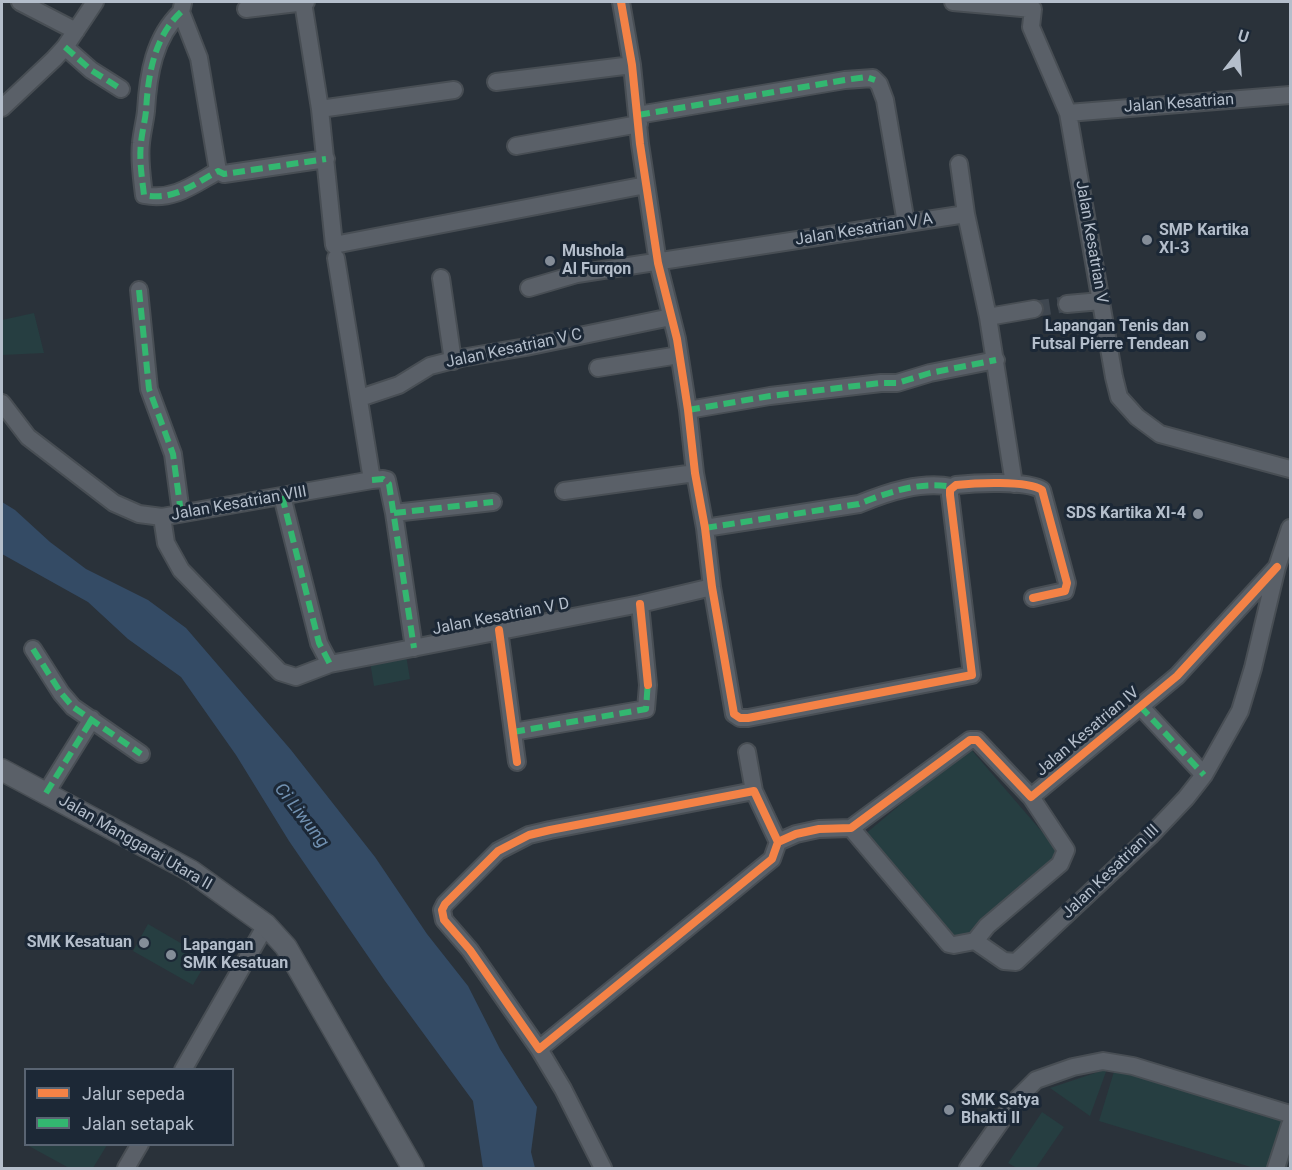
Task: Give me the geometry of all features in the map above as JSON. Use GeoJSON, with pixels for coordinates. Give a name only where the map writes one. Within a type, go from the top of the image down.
{"type":"FeatureCollection","features":[{"type":"Feature","properties":{"kind":"street"},"geometry":{"type":"LineString","coordinates":[[20,2],[76,31]]}},
{"type":"Feature","properties":{"kind":"street"},"geometry":{"type":"LineString","coordinates":[[2,108],[54,59],[95,2]]}},
{"type":"Feature","properties":{"kind":"street"},"geometry":{"type":"LineString","coordinates":[[246,9],[304,2],[320,110],[334,245],[646,185]]}},
{"type":"Feature","properties":{"kind":"street"},"geometry":{"type":"LineString","coordinates":[[621,2],[632,65],[658,263],[672,316],[679,355],[712,587],[734,714],[740,718],[971,675],[960,564],[950,495],[952,487]]}},
{"type":"Feature","properties":{"kind":"street"},"geometry":{"type":"LineString","coordinates":[[953,2],[1037,5]]}},
{"type":"Feature","properties":{"kind":"street","name":"Jalan Kesatrian V"},"geometry":{"type":"LineString","coordinates":[[1037,5],[1031,27],[1068,113],[1119,396],[1137,417],[1160,434],[1290,469]]}},
{"type":"Feature","properties":{"kind":"street"},"geometry":{"type":"LineString","coordinates":[[182,7],[199,58],[218,171]]}},
{"type":"Feature","properties":{"kind":"street"},"geometry":{"type":"LineString","coordinates":[[182,7],[172,20],[159,45],[145,93],[146,111],[140,145],[144,195],[168,196],[218,171]]}},
{"type":"Feature","properties":{"kind":"street"},"geometry":{"type":"LineString","coordinates":[[64,47],[91,70],[121,89]]}},
{"type":"Feature","properties":{"kind":"street"},"geometry":{"type":"LineString","coordinates":[[496,82],[632,65]]}},
{"type":"Feature","properties":{"kind":"street"},"geometry":{"type":"LineString","coordinates":[[516,146],[845,80],[873,78],[879,84],[885,99],[906,223]]}},
{"type":"Feature","properties":{"kind":"street"},"geometry":{"type":"LineString","coordinates":[[320,110],[454,90]]}},
{"type":"Feature","properties":{"kind":"street","name":"Jalan Kesatrian"},"geometry":{"type":"LineString","coordinates":[[1068,113],[1290,95]]}},
{"type":"Feature","properties":{"kind":"street"},"geometry":{"type":"LineString","coordinates":[[218,171],[224,174],[326,159]]}},
{"type":"Feature","properties":{"kind":"street"},"geometry":{"type":"LineString","coordinates":[[959,165],[966,214],[996,360],[1014,484]]}},
{"type":"Feature","properties":{"kind":"street","name":"Jalan Kesatrian V A"},"geometry":{"type":"LineString","coordinates":[[529,288],[577,274],[966,214]]}},
{"type":"Feature","properties":{"kind":"street"},"geometry":{"type":"LineString","coordinates":[[336,258],[372,480],[387,480],[414,648]]}},
{"type":"Feature","properties":{"kind":"street"},"geometry":{"type":"LineString","coordinates":[[441,278],[453,362]]}},
{"type":"Feature","properties":{"kind":"street"},"geometry":{"type":"LineString","coordinates":[[139,290],[149,389],[173,454],[181,513]]}},
{"type":"Feature","properties":{"kind":"street"},"geometry":{"type":"LineString","coordinates":[[1067,304],[1101,301]]}},
{"type":"Feature","properties":{"kind":"street"},"geometry":{"type":"LineString","coordinates":[[988,317],[1034,309]]}},
{"type":"Feature","properties":{"kind":"street","name":"Jalan Kesatrian V C"},"geometry":{"type":"LineString","coordinates":[[360,398],[399,385],[430,366],[672,316]]}},
{"type":"Feature","properties":{"kind":"street"},"geometry":{"type":"LineString","coordinates":[[598,368],[679,355]]}},
{"type":"Feature","properties":{"kind":"street"},"geometry":{"type":"LineString","coordinates":[[688,410],[770,396],[897,383],[930,373],[996,360]]}},
{"type":"Feature","properties":{"kind":"street","name":"Jalan Kesatrian VIII"},"geometry":{"type":"LineString","coordinates":[[2,403],[28,437],[106,497],[139,514],[162,517],[372,480]]}},
{"type":"Feature","properties":{"kind":"street"},"geometry":{"type":"LineString","coordinates":[[564,491],[695,473]]}},
{"type":"Feature","properties":{"kind":"street"},"geometry":{"type":"LineString","coordinates":[[705,528],[860,504],[879,496],[930,484],[952,487],[973,483],[1030,485],[1041,490],[1067,583],[1065,591],[1033,598]]}},
{"type":"Feature","properties":{"kind":"street"},"geometry":{"type":"LineString","coordinates":[[282,496],[319,643],[330,664]]}},
{"type":"Feature","properties":{"kind":"street"},"geometry":{"type":"LineString","coordinates":[[394,513],[493,502]]}},
{"type":"Feature","properties":{"kind":"street","name":"Jalan Kesatrian V D"},"geometry":{"type":"LineString","coordinates":[[162,517],[166,543],[182,570],[280,672],[296,677],[330,664],[640,604],[712,587]]}},
{"type":"Feature","properties":{"kind":"street","name":"Jalan Kesatrian III"},"geometry":{"type":"LineString","coordinates":[[975,940],[1004,961],[1016,962],[1150,836],[1204,775],[1240,711],[1253,668],[1277,567],[1290,528]]}},
{"type":"Feature","properties":{"kind":"street","name":"Jalan Kesatrian IV"},"geometry":{"type":"LineString","coordinates":[[850,828],[970,740],[977,740],[1031,797],[1177,676],[1277,567]]}},
{"type":"Feature","properties":{"kind":"street"},"geometry":{"type":"LineString","coordinates":[[513,732],[646,709],[648,674],[640,604]]}},
{"type":"Feature","properties":{"kind":"street"},"geometry":{"type":"LineString","coordinates":[[499,630],[517,762]]}},
{"type":"Feature","properties":{"kind":"street"},"geometry":{"type":"LineString","coordinates":[[33,649],[68,701],[81,713],[141,754]]}},
{"type":"Feature","properties":{"kind":"street"},"geometry":{"type":"LineString","coordinates":[[1140,706],[1204,775]]}},
{"type":"Feature","properties":{"kind":"street"},"geometry":{"type":"LineString","coordinates":[[46,793],[92,719]]}},
{"type":"Feature","properties":{"kind":"street"},"geometry":{"type":"LineString","coordinates":[[539,1049],[772,859],[778,842],[754,792],[747,752]]}},
{"type":"Feature","properties":{"kind":"street","name":"Jalan Manggarai Utara II"},"geometry":{"type":"LineString","coordinates":[[2,770],[191,872],[266,925],[286,947],[413,1168]]}},
{"type":"Feature","properties":{"kind":"street"},"geometry":{"type":"LineString","coordinates":[[603,1168],[563,1089],[539,1049],[470,950],[444,920],[442,910],[445,904],[498,851],[529,836],[754,792]]}},
{"type":"Feature","properties":{"kind":"street"},"geometry":{"type":"LineString","coordinates":[[778,842],[796,834],[819,829],[850,828],[946,942],[954,945],[975,940],[987,926],[1060,864],[1064,858],[1066,850],[1031,797]]}},
{"type":"Feature","properties":{"kind":"street"},"geometry":{"type":"LineString","coordinates":[[184,1068],[266,925]]}},
{"type":"Feature","properties":{"kind":"street"},"geometry":{"type":"LineString","coordinates":[[968,1168],[1016,1100],[1036,1080],[1073,1067],[1103,1061],[1133,1066],[1290,1114]]}},
{"type":"Feature","properties":{"kind":"street"},"geometry":{"type":"LineString","coordinates":[[1276,1168],[1290,1125]]}},
{"type":"Feature","properties":{"kind":"street"},"geometry":{"type":"LineString","coordinates":[[126,1168],[139,1146]]}},
{"type":"Feature","properties":{"kind":"green space"},"geometry":{"type":"Polygon","coordinates":[[[34,313],[44,353],[2,355],[2,320],[34,313]]]}},
{"type":"Feature","properties":{"kind":"green space"},"geometry":{"type":"Polygon","coordinates":[[[406,655],[410,679],[374,686],[370,662],[406,655]]]}},
{"type":"Feature","properties":{"kind":"green space"},"geometry":{"type":"Polygon","coordinates":[[[969,747],[1062,855],[957,944],[864,835],[969,747]]]}},
{"type":"Feature","properties":{"kind":"green space","name":"Lapangan SMK Kesatuan"},"geometry":{"type":"Polygon","coordinates":[[[148,924],[208,959],[193,985],[133,951],[148,924]]]}},
{"type":"Feature","properties":{"kind":"green space"},"geometry":{"type":"Polygon","coordinates":[[[1116,1065],[1284,1116],[1267,1168],[1254,1168],[1099,1121],[1116,1065]]]}},
{"type":"Feature","properties":{"kind":"green space"},"geometry":{"type":"Polygon","coordinates":[[[1107,1069],[1090,1116],[1050,1088],[1107,1069]]]}},
{"type":"Feature","properties":{"kind":"green space"},"geometry":{"type":"Polygon","coordinates":[[[1042,1112],[1064,1127],[1036,1168],[1017,1168],[1008,1163],[1042,1112]]]}},
{"type":"Feature","properties":{"kind":"green space"},"geometry":{"type":"Polygon","coordinates":[[[29,1146],[106,1146],[93,1168],[69,1168],[29,1146]]]}},
{"type":"Feature","properties":{"kind":"water","name":"Ci Liwung"},"geometry":{"type":"Polygon","coordinates":[[[2,502],[15,510],[50,542],[86,569],[148,600],[186,628],[291,750],[375,857],[427,934],[468,986],[500,1049],[537,1107],[531,1152],[535,1168],[483,1168],[473,1101],[385,981],[289,841],[236,755],[181,677],[128,639],[88,602],[2,554],[2,502]]]}},
{"type":"Feature","properties":{"kind":"tunnel"},"geometry":{"type":"LineString","coordinates":[[1034,309],[1067,304]]}},
{"type":"Feature","properties":{"kind":"marked path"},"geometry":{"type":"LineString","coordinates":[[181,12],[164,33],[151,70],[140,149],[144,195],[174,194],[218,171],[224,174],[326,159]]}},
{"type":"Feature","properties":{"kind":"marked path"},"geometry":{"type":"LineString","coordinates":[[65,47],[91,70],[121,89]]}},
{"type":"Feature","properties":{"kind":"marked path"},"geometry":{"type":"LineString","coordinates":[[638,115],[845,80],[866,77],[875,80]]}},
{"type":"Feature","properties":{"kind":"marked path"},"geometry":{"type":"LineString","coordinates":[[139,290],[149,389],[173,454],[181,513]]}},
{"type":"Feature","properties":{"kind":"marked path"},"geometry":{"type":"LineString","coordinates":[[688,410],[770,396],[897,383],[930,373],[996,360]]}},
{"type":"Feature","properties":{"kind":"marked path"},"geometry":{"type":"LineString","coordinates":[[372,480],[383,479],[389,484],[414,648]]}},
{"type":"Feature","properties":{"kind":"marked path"},"geometry":{"type":"LineString","coordinates":[[705,528],[859,504],[881,495],[928,485],[952,487]]}},
{"type":"Feature","properties":{"kind":"marked path"},"geometry":{"type":"LineString","coordinates":[[282,496],[319,643],[330,664]]}},
{"type":"Feature","properties":{"kind":"marked path"},"geometry":{"type":"LineString","coordinates":[[394,513],[493,502]]}},
{"type":"Feature","properties":{"kind":"marked path"},"geometry":{"type":"LineString","coordinates":[[33,649],[61,693],[73,707],[141,754]]}},
{"type":"Feature","properties":{"kind":"marked path"},"geometry":{"type":"LineString","coordinates":[[513,732],[646,709],[648,680]]}},
{"type":"Feature","properties":{"kind":"marked path"},"geometry":{"type":"LineString","coordinates":[[1140,706],[1204,775]]}},
{"type":"Feature","properties":{"kind":"marked path"},"geometry":{"type":"LineString","coordinates":[[46,793],[92,719]]}},
{"type":"Feature","properties":{"kind":"cycle path"},"geometry":{"type":"LineString","coordinates":[[621,2],[632,65],[640,144],[658,263],[677,339],[712,587],[734,714],[740,718],[748,718],[972,675],[950,495],[950,490],[956,485],[1013,483],[1042,490],[1067,583],[1065,591],[1033,598]]}},
{"type":"Feature","properties":{"kind":"cycle path"},"geometry":{"type":"LineString","coordinates":[[778,842],[754,791],[550,830],[529,835],[498,851],[445,904],[442,910],[444,920],[470,950],[539,1049],[772,859],[778,842],[796,834],[819,829],[851,828],[970,740],[977,740],[1031,797],[1177,676],[1277,567]]}},
{"type":"Feature","properties":{"kind":"cycle path"},"geometry":{"type":"LineString","coordinates":[[640,604],[648,685]]}},
{"type":"Feature","properties":{"kind":"cycle path"},"geometry":{"type":"LineString","coordinates":[[499,630],[517,762]]}},
{"type":"Feature","properties":{"kind":"place","name":"SMP Kartika XI-3"},"geometry":{"type":"Point","coordinates":[1147,240]}},
{"type":"Feature","properties":{"kind":"place","name":"Mushola Al Furqon"},"geometry":{"type":"Point","coordinates":[550,261]}},
{"type":"Feature","properties":{"kind":"place","name":"Lapangan Tenis dan Futsal Pierre Tendean"},"geometry":{"type":"Point","coordinates":[1201,336]}},
{"type":"Feature","properties":{"kind":"place","name":"SDS Kartika XI-4"},"geometry":{"type":"Point","coordinates":[1198,514]}},
{"type":"Feature","properties":{"kind":"place","name":"SMK Kesatuan"},"geometry":{"type":"Point","coordinates":[144,943]}},
{"type":"Feature","properties":{"kind":"place","name":"Lapangan SMK Kesatuan"},"geometry":{"type":"Point","coordinates":[171,955]}},
{"type":"Feature","properties":{"kind":"place","name":"SMK Satya Bhakti II"},"geometry":{"type":"Point","coordinates":[949,1110]}}]}
